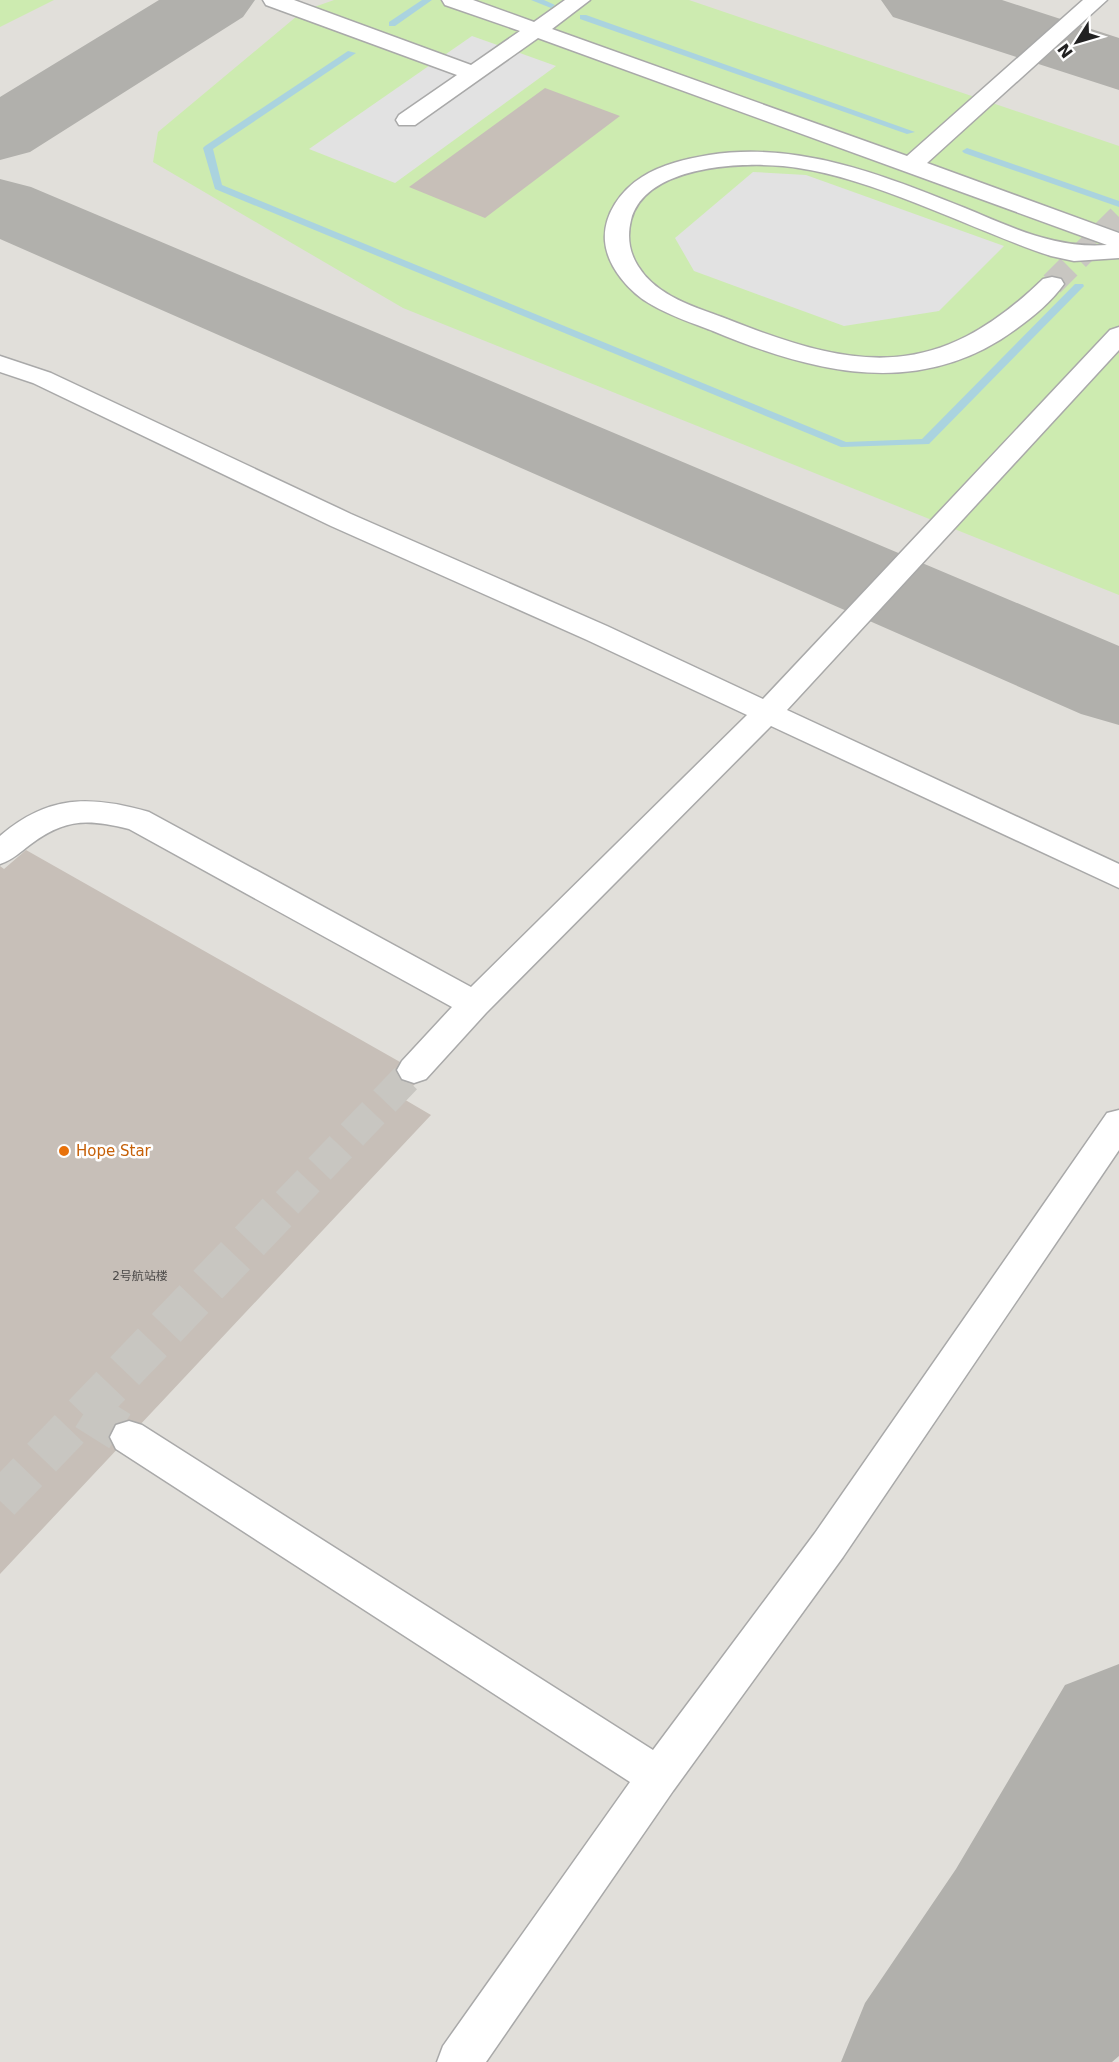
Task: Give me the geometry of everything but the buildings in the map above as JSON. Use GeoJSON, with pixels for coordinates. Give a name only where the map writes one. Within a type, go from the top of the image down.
{"type":"FeatureCollection","features":[{"type":"Feature","properties":{"kind":"lane"},"geometry":{"type":"LineString","coordinates":[[274,0],[473,73]]}},
{"type":"Feature","properties":{"kind":"lane"},"geometry":{"type":"LineString","coordinates":[[453,0],[1119,241]]}},
{"type":"Feature","properties":{"kind":"lane"},"geometry":{"type":"LineString","coordinates":[[407,120],[579,0]]}},
{"type":"Feature","properties":{"kind":"lane"},"geometry":{"type":"LineString","coordinates":[[910,166],[1096,0]]}},
{"type":"Feature","properties":{"kind":"lane"},"geometry":{"type":"LineString","coordinates":[[1052,284],[1020,316],[993,336],[966,349],[930,360],[896,365],[854,365],[808,357],[770,345],[677,308],[647,291],[628,270],[616,246],[617,220],[630,199],[646,183],[672,171],[731,158],[765,159],[804,163],[844,172],[1063,252],[1119,251]]}},
{"type":"Feature","properties":{"kind":"lane"},"geometry":{"type":"LineString","coordinates":[[414,1070],[474,1004],[768,712],[1119,335]]}},
{"type":"Feature","properties":{"kind":"lane"},"geometry":{"type":"LineString","coordinates":[[0,364],[42,378],[341,520],[597,633],[1119,876]]}},
{"type":"Feature","properties":{"kind":"lane"},"geometry":{"type":"LineString","coordinates":[[0,853],[26,830],[50,817],[78,810],[109,813],[138,820],[474,1004]]}},
{"type":"Feature","properties":{"kind":"lane"},"geometry":{"type":"LineString","coordinates":[[459,2062],[658,1777],[829,1545],[1119,1123]]}},
{"type":"Feature","properties":{"kind":"lane"},"geometry":{"type":"LineString","coordinates":[[129,1437],[658,1777]]}},
{"type":"Feature","properties":{"kind":"shaded area"},"geometry":{"type":"Polygon","coordinates":[[[0,0],[1119,0],[1119,2062],[0,2062],[0,0]]]}},
{"type":"Feature","properties":{"kind":"shaded area"},"geometry":{"type":"Polygon","coordinates":[[[472,36],[556,66],[395,183],[309,149],[472,36]]]}},
{"type":"Feature","properties":{"kind":"shaded area"},"geometry":{"type":"Polygon","coordinates":[[[753,172],[806,175],[1004,246],[939,311],[844,326],[694,271],[675,238],[753,172]]]}},
{"type":"Feature","properties":{"kind":"green space"},"geometry":{"type":"Polygon","coordinates":[[[0,0],[54,0],[0,27],[0,0]]]}},
{"type":"Feature","properties":{"kind":"green space"},"geometry":{"type":"Polygon","coordinates":[[[334,0],[689,0],[1119,146],[1119,595],[403,308],[153,162],[158,132],[303,11],[334,0]]]}},
{"type":"Feature","properties":{"kind":"waterway"},"geometry":{"type":"LineString","coordinates":[[392,24],[428,0]]}},
{"type":"Feature","properties":{"kind":"waterway"},"geometry":{"type":"LineString","coordinates":[[535,0],[551,5]]}},
{"type":"Feature","properties":{"kind":"waterway"},"geometry":{"type":"LineString","coordinates":[[583,17],[910,132]]}},
{"type":"Feature","properties":{"kind":"waterway"},"geometry":{"type":"LineString","coordinates":[[351,53],[208,148],[218,187],[845,445],[925,442],[1079,286]]}},
{"type":"Feature","properties":{"kind":"waterway"},"geometry":{"type":"LineString","coordinates":[[967,151],[1119,204]]}},
{"type":"Feature","properties":{"kind":"taxiway"},"geometry":{"type":"LineString","coordinates":[[0,134],[215,0]]}},
{"type":"Feature","properties":{"kind":"taxiway"},"geometry":{"type":"LineString","coordinates":[[921,0],[1119,65]]}},
{"type":"Feature","properties":{"kind":"taxiway"},"geometry":{"type":"LineString","coordinates":[[0,206],[1119,688]]}},
{"type":"Feature","properties":{"kind":"taxiway"},"geometry":{"type":"LineString","coordinates":[[924,2062],[1013,1926],[1119,1736]]}},
{"type":"Feature","properties":{"kind":"taxiway"},"geometry":{"type":"LineString","coordinates":[[979,2062],[1119,1954]]}},
{"type":"Feature","properties":{"kind":"tunnel"},"geometry":{"type":"LineString","coordinates":[[1052,284],[1119,217]]}},
{"type":"Feature","properties":{"kind":"tunnel"},"geometry":{"type":"LineString","coordinates":[[287,1203],[414,1070]]}},
{"type":"Feature","properties":{"kind":"tunnel"},"geometry":{"type":"LineString","coordinates":[[87,1411],[288,1201]]}},
{"type":"Feature","properties":{"kind":"tunnel"},"geometry":{"type":"LineString","coordinates":[[0,1501],[87,1411]]}},
{"type":"Feature","properties":{"kind":"tunnel"},"geometry":{"type":"LineString","coordinates":[[87,1411],[129,1437]]}},
{"type":"Feature","properties":{"kind":"place","name":"Hope Star"},"geometry":{"type":"Point","coordinates":[64,1151]}}]}
